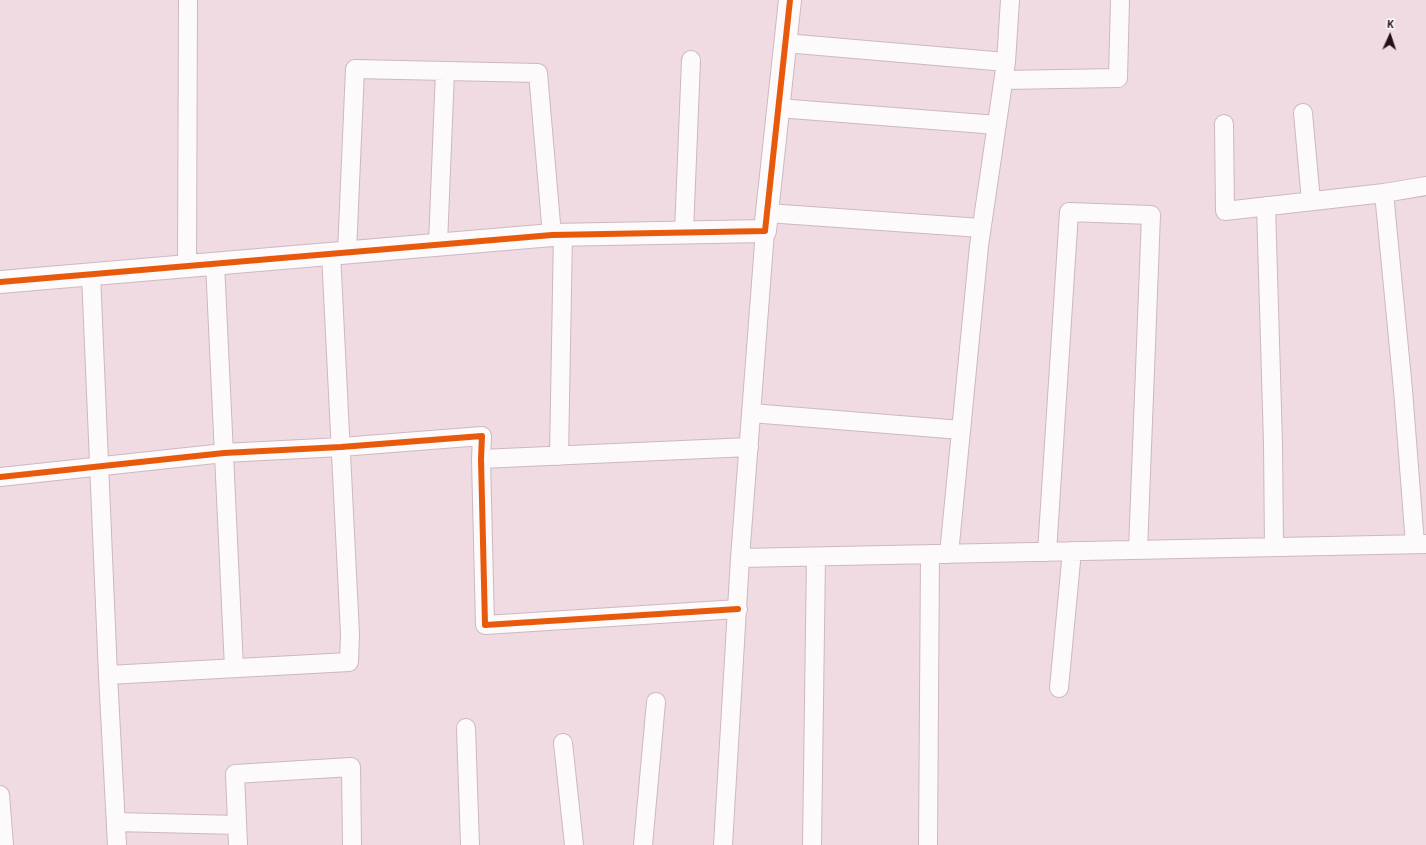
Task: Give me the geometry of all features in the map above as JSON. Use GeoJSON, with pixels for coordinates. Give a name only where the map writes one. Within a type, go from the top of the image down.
{"type":"FeatureCollection","features":[{"type":"Feature","properties":{"kind":"street"},"geometry":{"type":"LineString","coordinates":[[187,266],[188,0]]}},
{"type":"Feature","properties":{"kind":"street"},"geometry":{"type":"LineString","coordinates":[[723,845],[748,447],[766,222],[790,0]]}},
{"type":"Feature","properties":{"kind":"street"},"geometry":{"type":"LineString","coordinates":[[949,554],[981,228],[1005,71],[1010,0]]}},
{"type":"Feature","properties":{"kind":"street"},"geometry":{"type":"LineString","coordinates":[[786,43],[1005,71],[1118,78],[1120,0]]}},
{"type":"Feature","properties":{"kind":"street"},"geometry":{"type":"LineString","coordinates":[[684,232],[691,60]]}},
{"type":"Feature","properties":{"kind":"street"},"geometry":{"type":"LineString","coordinates":[[108,675],[348,662],[350,634],[340,447],[339,253],[355,69],[538,73],[558,234],[559,456]]}},
{"type":"Feature","properties":{"kind":"street"},"geometry":{"type":"LineString","coordinates":[[438,244],[445,71]]}},
{"type":"Feature","properties":{"kind":"street"},"geometry":{"type":"LineString","coordinates":[[778,108],[997,124]]}},
{"type":"Feature","properties":{"kind":"street"},"geometry":{"type":"LineString","coordinates":[[1303,113],[1310,201]]}},
{"type":"Feature","properties":{"kind":"street"},"geometry":{"type":"LineString","coordinates":[[1224,124],[1225,211],[1384,193],[1426,186]]}},
{"type":"Feature","properties":{"kind":"street"},"geometry":{"type":"LineString","coordinates":[[740,558],[1420,544],[1384,193]]}},
{"type":"Feature","properties":{"kind":"street"},"geometry":{"type":"LineString","coordinates":[[1266,206],[1273,443],[1274,547]]}},
{"type":"Feature","properties":{"kind":"street"},"geometry":{"type":"LineString","coordinates":[[1047,552],[1068,212],[1151,215],[1138,550]]}},
{"type":"Feature","properties":{"kind":"street"},"geometry":{"type":"LineString","coordinates":[[0,282],[558,234],[684,232],[766,222],[981,228]]}},
{"type":"Feature","properties":{"kind":"street"},"geometry":{"type":"LineString","coordinates":[[215,263],[234,668]]}},
{"type":"Feature","properties":{"kind":"street"},"geometry":{"type":"LineString","coordinates":[[91,274],[108,675],[118,845]]}},
{"type":"Feature","properties":{"kind":"street"},"geometry":{"type":"LineString","coordinates":[[751,413],[961,430]]}},
{"type":"Feature","properties":{"kind":"street"},"geometry":{"type":"LineString","coordinates":[[0,477],[224,453],[340,447],[482,436],[481,460],[484,625],[738,609]]}},
{"type":"Feature","properties":{"kind":"street"},"geometry":{"type":"LineString","coordinates":[[481,460],[748,447]]}},
{"type":"Feature","properties":{"kind":"street"},"geometry":{"type":"LineString","coordinates":[[1059,688],[1072,551]]}},
{"type":"Feature","properties":{"kind":"street"},"geometry":{"type":"LineString","coordinates":[[928,845],[930,554]]}},
{"type":"Feature","properties":{"kind":"street"},"geometry":{"type":"LineString","coordinates":[[812,845],[816,556]]}},
{"type":"Feature","properties":{"kind":"street"},"geometry":{"type":"LineString","coordinates":[[643,845],[656,702]]}},
{"type":"Feature","properties":{"kind":"street"},"geometry":{"type":"LineString","coordinates":[[466,728],[470,845]]}},
{"type":"Feature","properties":{"kind":"street"},"geometry":{"type":"LineString","coordinates":[[563,743],[574,845]]}},
{"type":"Feature","properties":{"kind":"street"},"geometry":{"type":"LineString","coordinates":[[238,845],[235,774],[351,767],[352,845]]}},
{"type":"Feature","properties":{"kind":"street"},"geometry":{"type":"LineString","coordinates":[[0,795],[4,845]]}},
{"type":"Feature","properties":{"kind":"street"},"geometry":{"type":"LineString","coordinates":[[116,822],[237,825]]}},
{"type":"Feature","properties":{"kind":"cycle path"},"geometry":{"type":"LineString","coordinates":[[0,282],[552,235],[765,231],[790,0]]}},
{"type":"Feature","properties":{"kind":"cycle path"},"geometry":{"type":"LineString","coordinates":[[0,477],[224,453],[341,447],[482,436],[481,459],[485,625],[738,609]]}}]}
